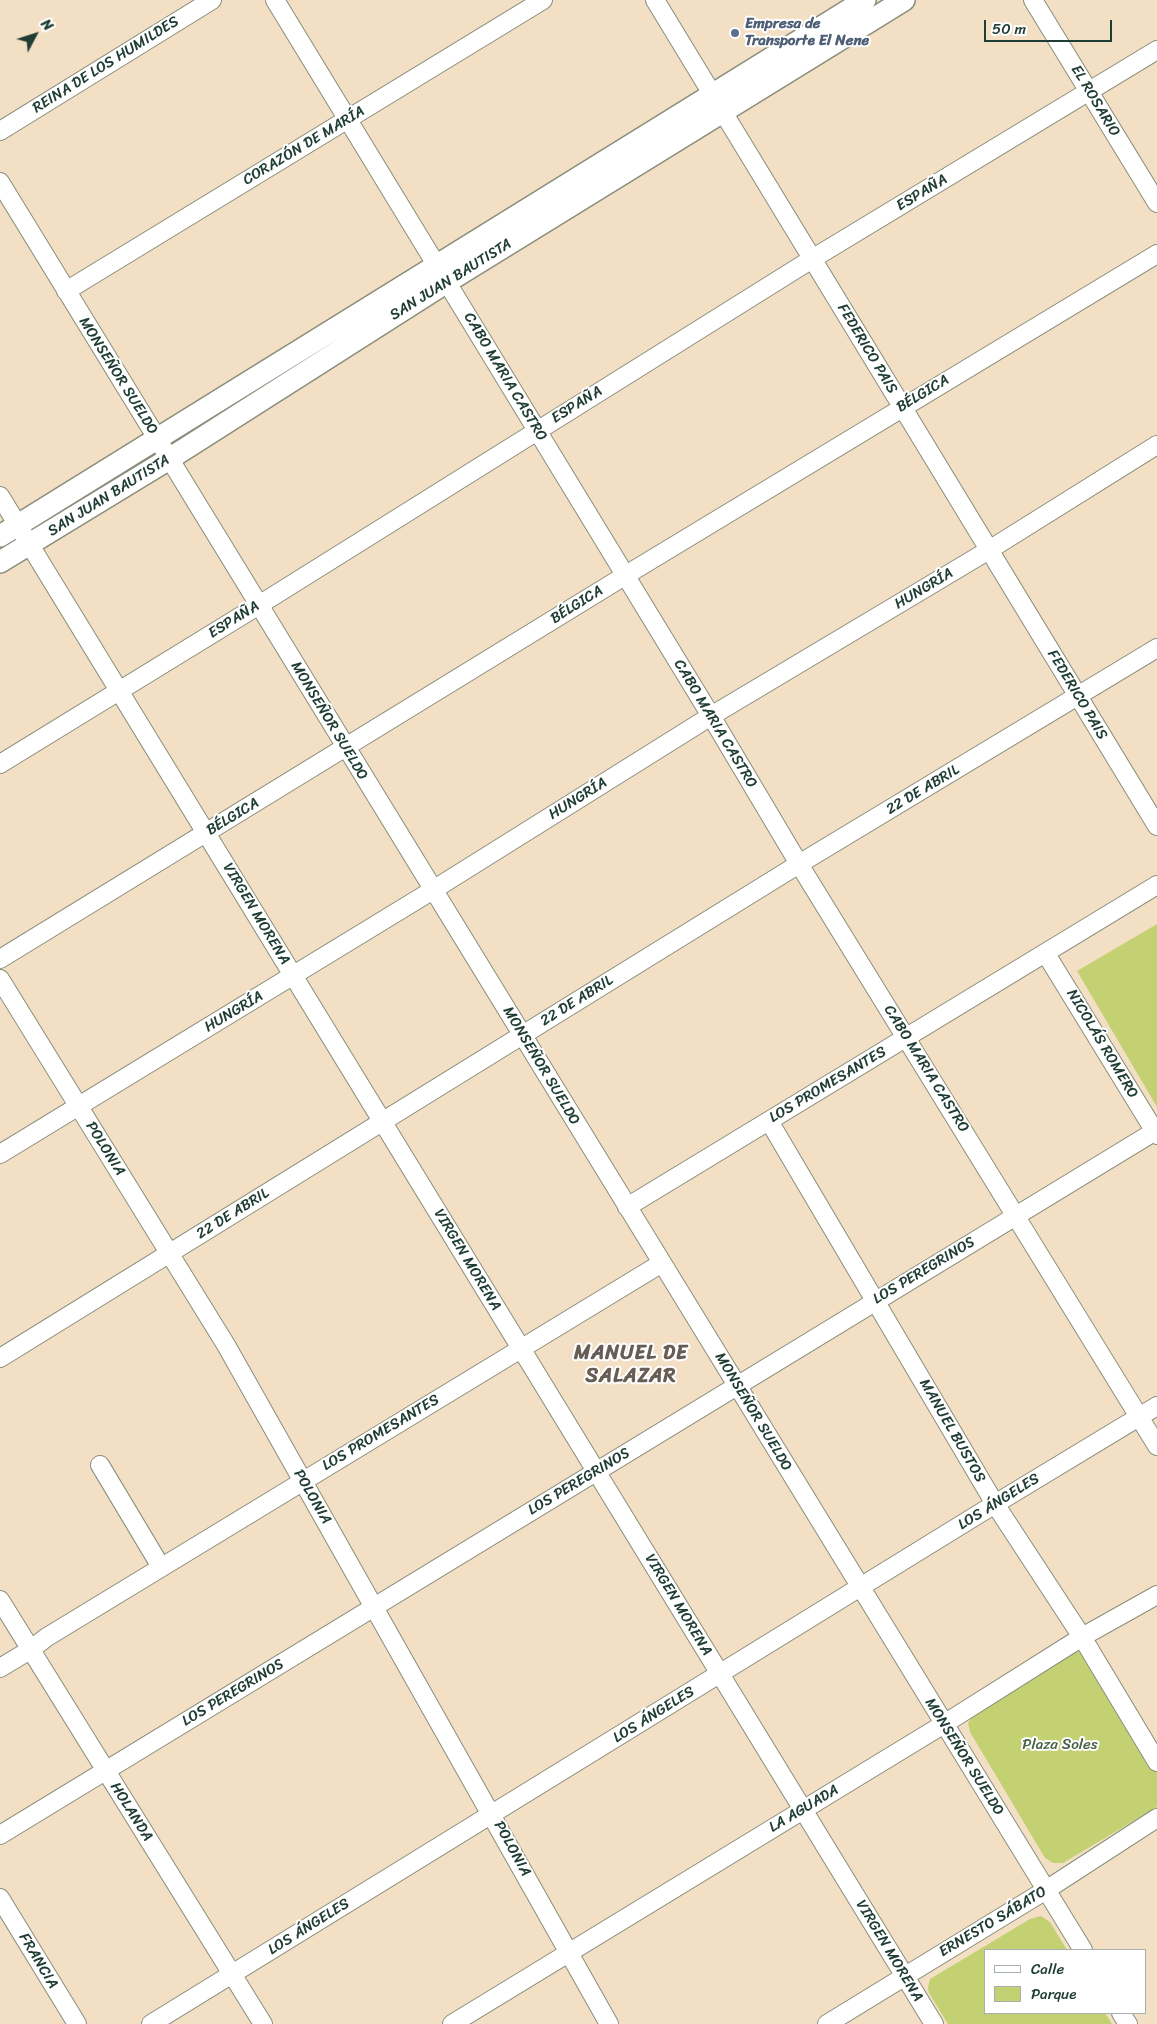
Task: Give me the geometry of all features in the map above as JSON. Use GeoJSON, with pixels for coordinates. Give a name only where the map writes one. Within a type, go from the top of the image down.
{"type":"FeatureCollection","features":[{"type":"Feature","properties":{"kind":"street","name":"REINA DE LOS HUMILDES"},"geometry":{"type":"LineString","coordinates":[[0,131],[212,0]]}},
{"type":"Feature","properties":{"kind":"street","name":"CABO MARIA CASTRO"},"geometry":{"type":"LineString","coordinates":[[275,0],[626,575],[799,864],[1157,1446]]}},
{"type":"Feature","properties":{"kind":"street","name":"CORAZÓN DE MARÍA"},"geometry":{"type":"LineString","coordinates":[[66,291],[543,0]]}},
{"type":"Feature","properties":{"kind":"street","name":"FEDERICO PAIS"},"geometry":{"type":"LineString","coordinates":[[655,0],[1157,826]]}},
{"type":"Feature","properties":{"kind":"street","name":"SAN JUAN BAUTISTA"},"geometry":{"type":"LineString","coordinates":[[717,104],[865,0]]}},
{"type":"Feature","properties":{"kind":"street","name":"SAN JUAN BAUTISTA"},"geometry":{"type":"LineString","coordinates":[[9,530],[157,439],[441,274],[717,104],[904,0]]}},
{"type":"Feature","properties":{"kind":"street","name":"EL ROSARIO"},"geometry":{"type":"LineString","coordinates":[[1033,0],[1157,202]]}},
{"type":"Feature","properties":{"kind":"street","name":"ESPAÑA"},"geometry":{"type":"LineString","coordinates":[[0,764],[259,605],[812,259],[1157,50]]}},
{"type":"Feature","properties":{"kind":"street","name":"MONSEÑOR SUELDO"},"geometry":{"type":"LineString","coordinates":[[0,182],[1082,1949]]}},
{"type":"Feature","properties":{"kind":"street","name":"BÉLGICA"},"geometry":{"type":"LineString","coordinates":[[0,960],[626,575],[1157,254]]}},
{"type":"Feature","properties":{"kind":"street","name":"SAN JUAN BAUTISTA"},"geometry":{"type":"LineString","coordinates":[[0,562],[169,459],[441,274]]}},
{"type":"Feature","properties":{"kind":"street","name":"HUNGRÍA"},"geometry":{"type":"LineString","coordinates":[[0,1154],[433,890],[711,716],[989,550],[1157,444]]}},
{"type":"Feature","properties":{"kind":"street","name":"VIRGEN MORENA"},"geometry":{"type":"LineString","coordinates":[[0,496],[9,530],[29,544],[934,2024]]}},
{"type":"Feature","properties":{"kind":"street","name":"22 DE ABRIL"},"geometry":{"type":"LineString","coordinates":[[0,1358],[799,864],[1157,648]]}},
{"type":"Feature","properties":{"kind":"street","name":"LOS PROMESANTES"},"geometry":{"type":"LineString","coordinates":[[627,1207],[1157,885]]}},
{"type":"Feature","properties":{"kind":"street","name":"NICOLÁS ROMERO"},"geometry":{"type":"LineString","coordinates":[[1046,954],[1156,1132]]}},
{"type":"Feature","properties":{"kind":"street","name":"POLONIA"},"geometry":{"type":"LineString","coordinates":[[0,979],[226,1345],[609,2024]]}},
{"type":"Feature","properties":{"kind":"street","name":"MANUEL BUSTOS"},"geometry":{"type":"LineString","coordinates":[[770,1121],[995,1504],[1082,1637],[1157,1762]]}},
{"type":"Feature","properties":{"kind":"street","name":"LOS PEREGRINOS"},"geometry":{"type":"LineString","coordinates":[[0,1834],[375,1607],[875,1300],[1156,1132]]}},
{"type":"Feature","properties":{"kind":"street","name":"LOS PROMESANTES"},"geometry":{"type":"LineString","coordinates":[[0,1668],[30,1650],[47,1636],[662,1263]]}},
{"type":"Feature","properties":{"kind":"street","name":"LOS ÁNGELES"},"geometry":{"type":"LineString","coordinates":[[151,2024],[1157,1406]]}},
{"type":"Feature","properties":{"kind":"street"},"geometry":{"type":"LineString","coordinates":[[100,1464],[161,1567]]}},
{"type":"Feature","properties":{"kind":"street","name":"LA AGUADA"},"geometry":{"type":"LineString","coordinates":[[452,2024],[944,1724],[1082,1637],[1157,1595]]}},
{"type":"Feature","properties":{"kind":"street","name":"HOLANDA"},"geometry":{"type":"LineString","coordinates":[[0,1600],[263,2024]]}},
{"type":"Feature","properties":{"kind":"street","name":"ERNESTO SÁBATO"},"geometry":{"type":"LineString","coordinates":[[827,2024],[1046,1890],[1157,1818]]}},
{"type":"Feature","properties":{"kind":"street","name":"FRANCIA"},"geometry":{"type":"LineString","coordinates":[[0,1898],[77,2024]]}},
{"type":"Feature","properties":{"kind":"green space"},"geometry":{"type":"Polygon","coordinates":[[[1157,924],[1157,1107],[1077,971],[1157,924]]]}},
{"type":"Feature","properties":{"kind":"green space","name":"Plaza Soles"},"geometry":{"type":"Polygon","coordinates":[[[1074,1652],[1082,1652],[1157,1768],[1157,1807],[1063,1863],[1053,1863],[1045,1858],[970,1732],[968,1723],[973,1715],[1074,1652]]]}},
{"type":"Feature","properties":{"kind":"green space"},"geometry":{"type":"Polygon","coordinates":[[[1041,1916],[1050,1922],[1066,1949],[984,1949],[984,2014],[1106,2014],[1112,2024],[948,2024],[929,1993],[930,1979],[1030,1919],[1041,1916]]]}},
{"type":"Feature","properties":{"kind":"place","name":"Empresa de Transporte El Nene"},"geometry":{"type":"Point","coordinates":[735,33]}},
{"type":"Feature","properties":{"kind":"district","name":"MANUEL DE SALAZAR"},"geometry":{"type":"Point","coordinates":[631,1366]}}]}
